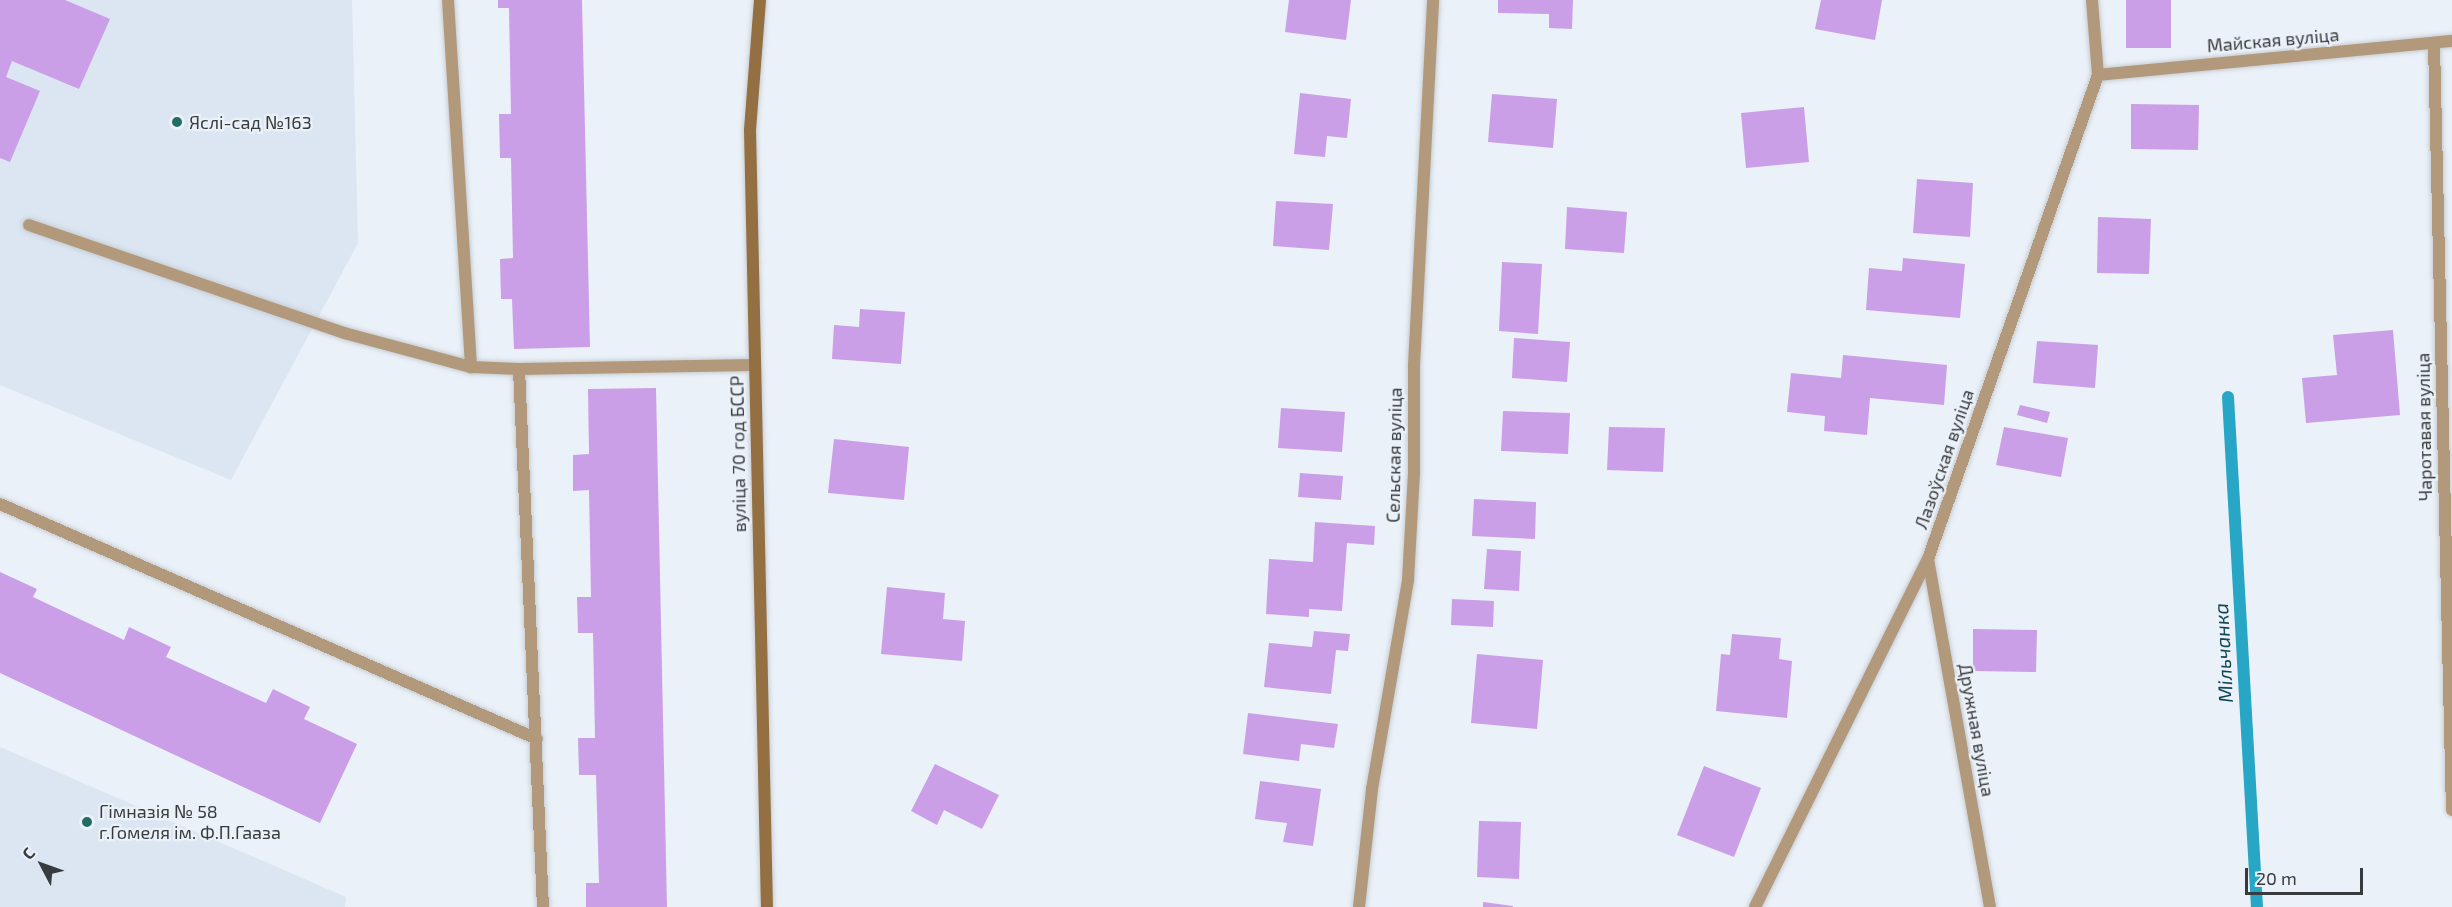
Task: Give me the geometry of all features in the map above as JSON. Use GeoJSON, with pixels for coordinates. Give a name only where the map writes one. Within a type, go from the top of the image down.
{"type":"FeatureCollection","features":[{"type":"Feature","properties":{"kind":"street"},"geometry":{"type":"LineString","coordinates":[[448,0],[471,367]]}},
{"type":"Feature","properties":{"kind":"street","name":"вуліца 70 год БССР"},"geometry":{"type":"LineString","coordinates":[[760,0],[750,130],[753,365],[767,907]]}},
{"type":"Feature","properties":{"kind":"street","name":"Сельская вуліца"},"geometry":{"type":"LineString","coordinates":[[1359,907],[1372,789],[1408,580],[1414,474],[1414,365],[1433,0]]}},
{"type":"Feature","properties":{"kind":"street","name":"Лазоўская вуліца"},"geometry":{"type":"LineString","coordinates":[[1755,907],[1928,559],[2098,75],[2092,0]]}},
{"type":"Feature","properties":{"kind":"street","name":"Майская вуліца"},"geometry":{"type":"LineString","coordinates":[[2098,75],[2452,41]]}},
{"type":"Feature","properties":{"kind":"street","name":"Чаротавая вуліца"},"geometry":{"type":"LineString","coordinates":[[2434,43],[2452,810]]}},
{"type":"Feature","properties":{"kind":"street"},"geometry":{"type":"LineString","coordinates":[[29,225],[344,333],[471,367],[519,369],[753,365]]}},
{"type":"Feature","properties":{"kind":"street"},"geometry":{"type":"LineString","coordinates":[[519,369],[543,907]]}},
{"type":"Feature","properties":{"kind":"street"},"geometry":{"type":"LineString","coordinates":[[0,504],[537,739]]}},
{"type":"Feature","properties":{"kind":"street","name":"Дружная вуліца"},"geometry":{"type":"LineString","coordinates":[[1928,559],[1990,907]]}},
{"type":"Feature","properties":{"kind":"shaded area","name":"Яслі-сад №163"},"geometry":{"type":"Polygon","coordinates":[[[0,0],[352,0],[358,243],[231,480],[0,385],[0,0]]]}},
{"type":"Feature","properties":{"kind":"shaded area","name":"Гімназія № 58 г.Гомеля ім. Ф.П.Гааза"},"geometry":{"type":"Polygon","coordinates":[[[0,747],[346,897],[345,907],[0,907],[0,747]]]}},
{"type":"Feature","properties":{"kind":"building"},"geometry":{"type":"Polygon","coordinates":[[[0,0],[65,0],[110,19],[79,89],[12,61],[6,77],[40,91],[10,162],[0,158],[0,0]]]}},
{"type":"Feature","properties":{"kind":"building"},"geometry":{"type":"Polygon","coordinates":[[[498,0],[582,0],[590,347],[514,349],[512,299],[501,299],[500,259],[513,258],[511,158],[500,158],[499,114],[511,114],[509,8],[498,8],[498,0]]]}},
{"type":"Feature","properties":{"kind":"building"},"geometry":{"type":"Polygon","coordinates":[[[1289,0],[1351,0],[1346,40],[1285,32],[1289,0]]]}},
{"type":"Feature","properties":{"kind":"building"},"geometry":{"type":"Polygon","coordinates":[[[1498,0],[1573,0],[1572,29],[1549,28],[1549,14],[1498,13],[1498,0]]]}},
{"type":"Feature","properties":{"kind":"building"},"geometry":{"type":"Polygon","coordinates":[[[1821,0],[1882,0],[1875,40],[1815,29],[1821,0]]]}},
{"type":"Feature","properties":{"kind":"building"},"geometry":{"type":"Polygon","coordinates":[[[2126,0],[2171,0],[2171,48],[2126,48],[2126,0]]]}},
{"type":"Feature","properties":{"kind":"building"},"geometry":{"type":"Polygon","coordinates":[[[1300,93],[1351,99],[1347,138],[1327,136],[1325,157],[1294,154],[1300,93]]]}},
{"type":"Feature","properties":{"kind":"building"},"geometry":{"type":"Polygon","coordinates":[[[1492,94],[1557,99],[1553,148],[1488,142],[1492,94]]]}},
{"type":"Feature","properties":{"kind":"building"},"geometry":{"type":"Polygon","coordinates":[[[2131,104],[2199,105],[2198,150],[2131,149],[2131,104]]]}},
{"type":"Feature","properties":{"kind":"building"},"geometry":{"type":"Polygon","coordinates":[[[1804,107],[1809,162],[1746,168],[1741,113],[1804,107]]]}},
{"type":"Feature","properties":{"kind":"building"},"geometry":{"type":"Polygon","coordinates":[[[1917,179],[1973,183],[1970,237],[1913,233],[1917,179]]]}},
{"type":"Feature","properties":{"kind":"building"},"geometry":{"type":"Polygon","coordinates":[[[1276,201],[1333,204],[1329,250],[1273,246],[1276,201]]]}},
{"type":"Feature","properties":{"kind":"building"},"geometry":{"type":"Polygon","coordinates":[[[1567,207],[1627,212],[1624,253],[1565,249],[1567,207]]]}},
{"type":"Feature","properties":{"kind":"building"},"geometry":{"type":"Polygon","coordinates":[[[2098,217],[2151,219],[2149,274],[2097,273],[2098,217]]]}},
{"type":"Feature","properties":{"kind":"building"},"geometry":{"type":"Polygon","coordinates":[[[1903,258],[1965,264],[1960,318],[1866,310],[1869,268],[1902,271],[1903,258]]]}},
{"type":"Feature","properties":{"kind":"building"},"geometry":{"type":"Polygon","coordinates":[[[1502,262],[1542,264],[1538,334],[1499,331],[1502,262]]]}},
{"type":"Feature","properties":{"kind":"building"},"geometry":{"type":"Polygon","coordinates":[[[860,309],[905,312],[901,364],[832,359],[834,325],[859,327],[860,309]]]}},
{"type":"Feature","properties":{"kind":"building"},"geometry":{"type":"Polygon","coordinates":[[[2393,330],[2400,415],[2306,423],[2302,378],[2337,375],[2333,335],[2393,330]]]}},
{"type":"Feature","properties":{"kind":"building"},"geometry":{"type":"Polygon","coordinates":[[[1514,338],[1570,342],[1567,382],[1512,378],[1514,338]]]}},
{"type":"Feature","properties":{"kind":"building"},"geometry":{"type":"Polygon","coordinates":[[[2037,341],[2098,345],[2095,388],[2033,383],[2037,341]]]}},
{"type":"Feature","properties":{"kind":"building"},"geometry":{"type":"Polygon","coordinates":[[[1843,355],[1947,365],[1944,405],[1870,398],[1867,435],[1824,431],[1825,416],[1787,412],[1791,373],[1841,378],[1843,355]]]}},
{"type":"Feature","properties":{"kind":"building"},"geometry":{"type":"Polygon","coordinates":[[[656,388],[667,907],[586,907],[586,883],[599,883],[596,775],[579,775],[578,738],[595,738],[593,633],[578,633],[577,597],[591,597],[589,490],[573,491],[573,455],[589,454],[588,389],[656,388]]]}},
{"type":"Feature","properties":{"kind":"building"},"geometry":{"type":"Polygon","coordinates":[[[2020,405],[2050,412],[2047,423],[2017,415],[2020,405]]]}},
{"type":"Feature","properties":{"kind":"building"},"geometry":{"type":"Polygon","coordinates":[[[1281,408],[1345,412],[1342,452],[1278,448],[1281,408]]]}},
{"type":"Feature","properties":{"kind":"building"},"geometry":{"type":"Polygon","coordinates":[[[1503,411],[1570,413],[1568,454],[1501,451],[1503,411]]]}},
{"type":"Feature","properties":{"kind":"building"},"geometry":{"type":"Polygon","coordinates":[[[1609,427],[1665,428],[1663,472],[1607,470],[1609,427]]]}},
{"type":"Feature","properties":{"kind":"building"},"geometry":{"type":"Polygon","coordinates":[[[2004,427],[2068,438],[2061,477],[1996,465],[2004,427]]]}},
{"type":"Feature","properties":{"kind":"building"},"geometry":{"type":"Polygon","coordinates":[[[834,439],[909,447],[904,500],[828,493],[834,439]]]}},
{"type":"Feature","properties":{"kind":"building"},"geometry":{"type":"Polygon","coordinates":[[[1300,473],[1343,476],[1341,500],[1298,497],[1300,473]]]}},
{"type":"Feature","properties":{"kind":"building"},"geometry":{"type":"Polygon","coordinates":[[[1474,499],[1536,502],[1535,539],[1472,536],[1474,499]]]}},
{"type":"Feature","properties":{"kind":"building"},"geometry":{"type":"Polygon","coordinates":[[[1315,522],[1375,526],[1374,545],[1347,543],[1342,611],[1309,609],[1309,617],[1266,614],[1269,559],[1313,562],[1315,522]]]}},
{"type":"Feature","properties":{"kind":"building"},"geometry":{"type":"Polygon","coordinates":[[[1487,549],[1521,551],[1519,591],[1484,589],[1487,549]]]}},
{"type":"Feature","properties":{"kind":"building"},"geometry":{"type":"Polygon","coordinates":[[[0,572],[37,589],[33,597],[124,640],[129,627],[171,647],[166,657],[266,703],[273,689],[310,707],[304,719],[357,744],[320,823],[0,673],[0,572]]]}},
{"type":"Feature","properties":{"kind":"building"},"geometry":{"type":"Polygon","coordinates":[[[887,587],[945,593],[943,619],[965,621],[962,661],[881,654],[887,587]]]}},
{"type":"Feature","properties":{"kind":"building"},"geometry":{"type":"Polygon","coordinates":[[[1452,599],[1494,601],[1493,627],[1451,625],[1452,599]]]}},
{"type":"Feature","properties":{"kind":"building"},"geometry":{"type":"Polygon","coordinates":[[[1973,629],[2037,630],[2036,672],[1973,671],[1973,629]]]}},
{"type":"Feature","properties":{"kind":"building"},"geometry":{"type":"Polygon","coordinates":[[[1314,631],[1350,634],[1348,651],[1336,650],[1331,694],[1264,687],[1269,643],[1312,647],[1314,631]]]}},
{"type":"Feature","properties":{"kind":"building"},"geometry":{"type":"Polygon","coordinates":[[[1732,634],[1781,638],[1779,659],[1792,661],[1787,718],[1716,711],[1721,654],[1730,655],[1732,634]]]}},
{"type":"Feature","properties":{"kind":"building"},"geometry":{"type":"Polygon","coordinates":[[[1477,654],[1543,660],[1537,729],[1471,723],[1477,654]]]}},
{"type":"Feature","properties":{"kind":"building"},"geometry":{"type":"Polygon","coordinates":[[[1248,713],[1338,724],[1334,748],[1301,744],[1299,761],[1243,754],[1248,713]]]}},
{"type":"Feature","properties":{"kind":"building"},"geometry":{"type":"Polygon","coordinates":[[[935,764],[999,795],[982,829],[944,810],[937,825],[911,811],[935,764]]]}},
{"type":"Feature","properties":{"kind":"building"},"geometry":{"type":"Polygon","coordinates":[[[1704,766],[1761,788],[1734,857],[1677,835],[1704,766]]]}},
{"type":"Feature","properties":{"kind":"building"},"geometry":{"type":"Polygon","coordinates":[[[1260,781],[1321,789],[1313,846],[1283,842],[1287,823],[1255,819],[1260,781]]]}},
{"type":"Feature","properties":{"kind":"building"},"geometry":{"type":"Polygon","coordinates":[[[1479,821],[1521,822],[1519,879],[1477,877],[1479,821]]]}},
{"type":"Feature","properties":{"kind":"building"},"geometry":{"type":"Polygon","coordinates":[[[1483,902],[1513,906],[1513,907],[1483,907],[1483,902]]]}},
{"type":"Feature","properties":{"kind":"waterway","name":"Мільчанка"},"geometry":{"type":"LineString","coordinates":[[2228,397],[2257,907]]}},
{"type":"Feature","properties":{"kind":"place","name":"Яслі-сад №163"},"geometry":{"type":"Point","coordinates":[177,122]}},
{"type":"Feature","properties":{"kind":"place","name":"Гімназія № 58 г.Гомеля ім. Ф.П.Гааза"},"geometry":{"type":"Point","coordinates":[87,822]}}]}
